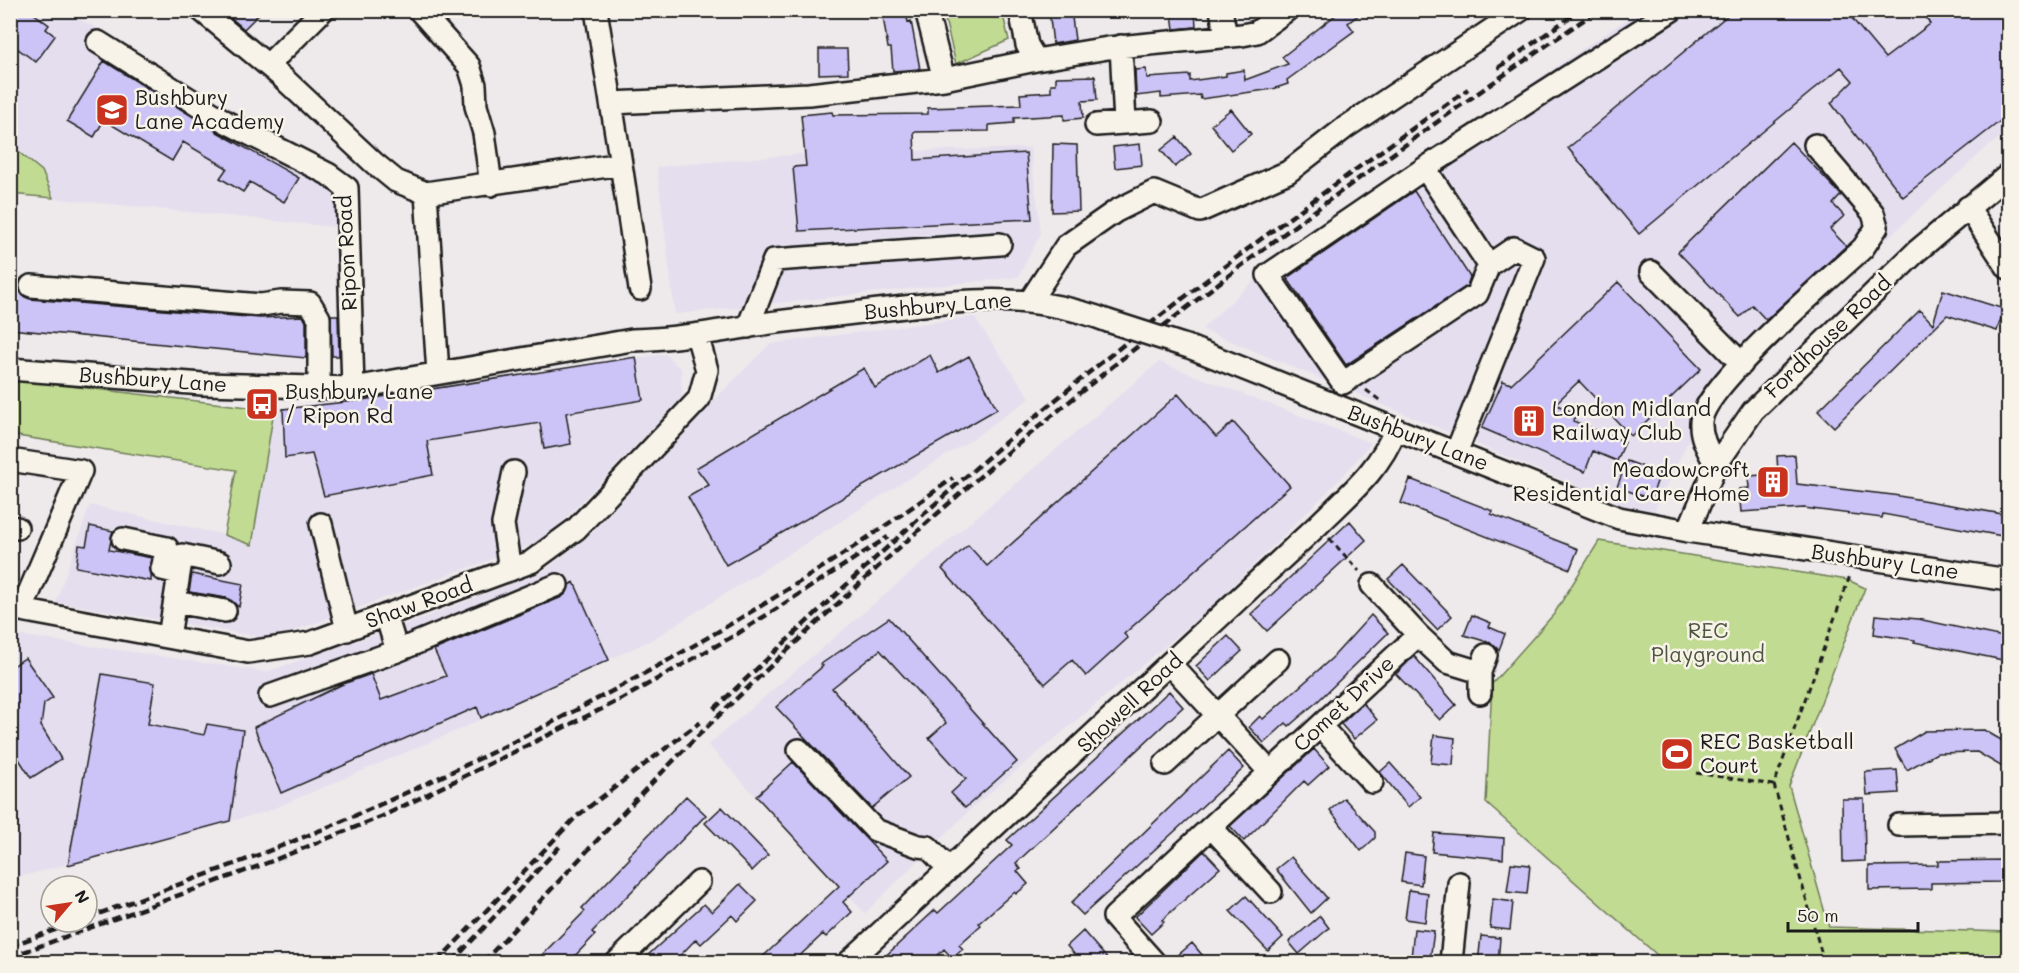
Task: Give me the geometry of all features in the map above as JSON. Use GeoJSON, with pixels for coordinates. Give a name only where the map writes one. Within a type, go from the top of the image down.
{"type":"FeatureCollection","features":[{"type":"Feature","properties":{"kind":"street"},"geometry":{"type":"LineString","coordinates":[[201,10],[261,59],[381,169],[396,181],[426,193],[617,165]]}},
{"type":"Feature","properties":{"kind":"street"},"geometry":{"type":"LineString","coordinates":[[261,59],[323,10]]}},
{"type":"Feature","properties":{"kind":"street"},"geometry":{"type":"LineString","coordinates":[[419,10],[469,66],[475,85],[476,106],[484,133],[491,185]]}},
{"type":"Feature","properties":{"kind":"street"},"geometry":{"type":"LineString","coordinates":[[596,10],[611,103],[617,165],[640,289]]}},
{"type":"Feature","properties":{"kind":"street"},"geometry":{"type":"LineString","coordinates":[[926,10],[944,79]]}},
{"type":"Feature","properties":{"kind":"street"},"geometry":{"type":"LineString","coordinates":[[1020,10],[1027,45],[1036,60]]}},
{"type":"Feature","properties":{"kind":"street"},"geometry":{"type":"LineString","coordinates":[[1221,10],[1227,36]]}},
{"type":"Feature","properties":{"kind":"street"},"geometry":{"type":"LineString","coordinates":[[611,103],[809,94],[944,79],[1036,60],[1121,46],[1257,32],[1287,10]]}},
{"type":"Feature","properties":{"kind":"street"},"geometry":{"type":"LineString","coordinates":[[1030,301],[1066,246],[1116,211],[1154,192],[1200,211],[1288,172],[1346,128],[1521,10]]}},
{"type":"Feature","properties":{"kind":"street"},"geometry":{"type":"LineString","coordinates":[[1456,453],[1534,258],[1514,248],[1489,265],[1477,294],[1343,383],[1268,275],[1425,168],[1672,10]]}},
{"type":"Feature","properties":{"kind":"street","name":"Ripon Road"},"geometry":{"type":"LineString","coordinates":[[98,42],[226,122],[339,181],[347,189],[353,388]]}},
{"type":"Feature","properties":{"kind":"street"},"geometry":{"type":"LineString","coordinates":[[1121,46],[1125,123]]}},
{"type":"Feature","properties":{"kind":"street"},"geometry":{"type":"LineString","coordinates":[[1096,125],[1152,121]]}},
{"type":"Feature","properties":{"kind":"street"},"geometry":{"type":"LineString","coordinates":[[1716,465],[1702,438],[1702,417],[1708,403],[1742,364],[1863,248],[1877,227],[1873,213],[1815,145]]}},
{"type":"Feature","properties":{"kind":"street"},"geometry":{"type":"LineString","coordinates":[[1425,168],[1489,265]]}},
{"type":"Feature","properties":{"kind":"street","name":"Fordhouse Road"},"geometry":{"type":"LineString","coordinates":[[1688,531],[1716,465],[1753,411],[1917,252],[2008,174]]}},
{"type":"Feature","properties":{"kind":"street"},"geometry":{"type":"LineString","coordinates":[[426,193],[438,373]]}},
{"type":"Feature","properties":{"kind":"street"},"geometry":{"type":"LineString","coordinates":[[1968,207],[2008,268]]}},
{"type":"Feature","properties":{"kind":"street"},"geometry":{"type":"LineString","coordinates":[[748,327],[774,260],[1000,244]]}},
{"type":"Feature","properties":{"kind":"street"},"geometry":{"type":"LineString","coordinates":[[1651,272],[1742,364]]}},
{"type":"Feature","properties":{"kind":"street"},"geometry":{"type":"LineString","coordinates":[[31,286],[261,305],[281,302],[310,303],[319,318],[319,389]]}},
{"type":"Feature","properties":{"kind":"street","name":"Bushbury Lane"},"geometry":{"type":"LineString","coordinates":[[10,369],[203,384],[319,389],[353,388],[632,340],[668,339],[971,299],[1030,301],[1108,321],[1189,347],[1619,518],[1688,531],[2008,580]]}},
{"type":"Feature","properties":{"kind":"street","name":"Shaw Road"},"geometry":{"type":"LineString","coordinates":[[16,608],[248,652],[310,643],[531,562],[576,529],[699,399],[707,370],[697,335]]}},
{"type":"Feature","properties":{"kind":"street","name":"Showell Road"},"geometry":{"type":"LineString","coordinates":[[849,963],[1171,665],[1373,471],[1387,452],[1395,430]]}},
{"type":"Feature","properties":{"kind":"street"},"geometry":{"type":"LineString","coordinates":[[10,460],[81,471],[16,608]]}},
{"type":"Feature","properties":{"kind":"street"},"geometry":{"type":"LineString","coordinates":[[510,570],[503,524],[514,472]]}},
{"type":"Feature","properties":{"kind":"street"},"geometry":{"type":"LineString","coordinates":[[321,524],[346,630]]}},
{"type":"Feature","properties":{"kind":"street"},"geometry":{"type":"LineString","coordinates":[[123,539],[167,548],[162,569],[179,573]]}},
{"type":"Feature","properties":{"kind":"street"},"geometry":{"type":"LineString","coordinates":[[170,637],[182,555],[220,563]]}},
{"type":"Feature","properties":{"kind":"street"},"geometry":{"type":"LineString","coordinates":[[270,696],[398,651],[557,585]]}},
{"type":"Feature","properties":{"kind":"street"},"geometry":{"type":"LineString","coordinates":[[1372,585],[1418,635],[1447,662],[1482,674]]}},
{"type":"Feature","properties":{"kind":"street"},"geometry":{"type":"LineString","coordinates":[[175,602],[225,611]]}},
{"type":"Feature","properties":{"kind":"street"},"geometry":{"type":"LineString","coordinates":[[386,615],[398,651]]}},
{"type":"Feature","properties":{"kind":"street","name":"Comet Drive"},"geometry":{"type":"LineString","coordinates":[[1154,963],[1114,917],[1418,635]]}},
{"type":"Feature","properties":{"kind":"street"},"geometry":{"type":"LineString","coordinates":[[1165,764],[1278,660]]}},
{"type":"Feature","properties":{"kind":"street"},"geometry":{"type":"LineString","coordinates":[[1171,665],[1270,772]]}},
{"type":"Feature","properties":{"kind":"street"},"geometry":{"type":"LineString","coordinates":[[1320,726],[1372,782]]}},
{"type":"Feature","properties":{"kind":"street"},"geometry":{"type":"LineString","coordinates":[[799,750],[875,830],[918,846],[928,847],[949,869]]}},
{"type":"Feature","properties":{"kind":"street"},"geometry":{"type":"LineString","coordinates":[[1899,825],[2008,823]]}},
{"type":"Feature","properties":{"kind":"street"},"geometry":{"type":"LineString","coordinates":[[1211,827],[1271,892]]}},
{"type":"Feature","properties":{"kind":"street"},"geometry":{"type":"LineString","coordinates":[[617,963],[699,882]]}},
{"type":"Feature","properties":{"kind":"street"},"geometry":{"type":"LineString","coordinates":[[1451,963],[1459,883]]}},
{"type":"Feature","properties":{"kind":"path"},"geometry":{"type":"LineString","coordinates":[[1317,525],[1372,585]]}},
{"type":"Feature","properties":{"kind":"path"},"geometry":{"type":"LineString","coordinates":[[1824,963],[1774,785],[1848,580],[1859,558]]}},
{"type":"Feature","properties":{"kind":"path"},"geometry":{"type":"LineString","coordinates":[[1696,773],[1774,785]]}},
{"type":"Feature","properties":{"kind":"shaded area","name":"Bushbury Lane Academy"},"geometry":{"type":"Polygon","coordinates":[[[10,11],[66,11],[99,30],[88,45],[339,175],[336,227],[11,194],[10,11]]]}},
{"type":"Feature","properties":{"kind":"shaded area"},"geometry":{"type":"Polygon","coordinates":[[[1639,11],[2008,11],[2008,132],[1987,147],[1799,319],[1687,443],[1651,517],[1202,329],[1259,276],[1417,161],[1639,11]]]}},
{"type":"Feature","properties":{"kind":"shaded area"},"geometry":{"type":"Polygon","coordinates":[[[1030,148],[1041,233],[1018,277],[675,314],[657,167],[801,154],[1030,148]]]}},
{"type":"Feature","properties":{"kind":"shaded area"},"geometry":{"type":"Polygon","coordinates":[[[974,317],[1030,398],[975,437],[653,639],[458,730],[265,812],[11,879],[10,634],[266,672],[413,622],[544,571],[589,536],[707,407],[770,344],[974,317]]]}},
{"type":"Feature","properties":{"kind":"shaded area"},"geometry":{"type":"Polygon","coordinates":[[[665,354],[681,369],[682,398],[556,528],[531,545],[271,639],[56,602],[90,505],[224,535],[252,544],[274,410],[665,354]]]}},
{"type":"Feature","properties":{"kind":"shaded area"},"geometry":{"type":"Polygon","coordinates":[[[1159,362],[1371,443],[1341,478],[1206,612],[974,806],[865,913],[708,745],[1159,362]]]}},
{"type":"Feature","properties":{"kind":"green space"},"geometry":{"type":"Polygon","coordinates":[[[943,11],[1002,11],[1009,40],[956,64],[943,11]]]}},
{"type":"Feature","properties":{"kind":"green space"},"geometry":{"type":"Polygon","coordinates":[[[10,145],[42,171],[53,198],[11,194],[10,145]]]}},
{"type":"Feature","properties":{"kind":"green space"},"geometry":{"type":"Polygon","coordinates":[[[10,379],[274,410],[252,545],[224,535],[236,470],[11,435],[10,379]]]}},
{"type":"Feature","properties":{"kind":"green space","name":"REC Playground"},"geometry":{"type":"Polygon","coordinates":[[[1599,541],[1848,580],[1865,588],[1789,786],[1829,927],[2008,932],[2008,962],[1665,962],[1486,803],[1492,684],[1554,614],[1599,541]]]}},
{"type":"Feature","properties":{"kind":"building"},"geometry":{"type":"Polygon","coordinates":[[[14,10],[29,10],[49,25],[46,29],[55,36],[36,62],[10,43],[10,16],[14,10]]]}},
{"type":"Feature","properties":{"kind":"building"},"geometry":{"type":"Polygon","coordinates":[[[222,10],[263,10],[244,29],[222,10]]]}},
{"type":"Feature","properties":{"kind":"building"},"geometry":{"type":"Polygon","coordinates":[[[882,10],[905,10],[908,22],[911,21],[920,69],[893,71],[891,48],[888,48],[882,10]]]}},
{"type":"Feature","properties":{"kind":"building"},"geometry":{"type":"Polygon","coordinates":[[[1049,10],[1071,10],[1075,40],[1053,44],[1049,10]]]}},
{"type":"Feature","properties":{"kind":"building"},"geometry":{"type":"Polygon","coordinates":[[[1342,10],[1365,10],[1348,23],[1354,31],[1287,80],[1288,84],[1273,89],[1201,99],[1200,95],[1161,98],[1161,93],[1136,96],[1135,70],[1146,69],[1147,78],[1190,75],[1190,81],[1226,76],[1226,73],[1244,70],[1245,80],[1288,64],[1282,57],[1342,10]]]}},
{"type":"Feature","properties":{"kind":"building"},"geometry":{"type":"Polygon","coordinates":[[[1734,10],[1845,10],[1885,58],[1930,24],[1927,19],[1940,10],[2008,10],[2008,115],[1903,197],[1831,103],[1853,81],[1841,67],[1639,234],[1568,148],[1734,10]]]}},
{"type":"Feature","properties":{"kind":"building"},"geometry":{"type":"Polygon","coordinates":[[[1195,11],[1196,27],[1174,29],[1172,14],[1195,11]]]}},
{"type":"Feature","properties":{"kind":"building"},"geometry":{"type":"Polygon","coordinates":[[[819,49],[847,49],[848,73],[819,74],[819,49]]]}},
{"type":"Feature","properties":{"kind":"building"},"geometry":{"type":"Polygon","coordinates":[[[104,61],[219,133],[299,178],[284,202],[250,182],[243,192],[220,178],[227,168],[183,142],[172,161],[104,120],[94,137],[67,121],[104,61]]]}},
{"type":"Feature","properties":{"kind":"building"},"geometry":{"type":"Polygon","coordinates":[[[1095,76],[1097,100],[1082,101],[1083,118],[1064,120],[1064,115],[1014,118],[1014,123],[989,125],[989,131],[914,132],[915,160],[1026,153],[1032,219],[799,231],[793,167],[806,166],[801,115],[832,112],[833,115],[928,114],[928,108],[1021,105],[1020,94],[1051,92],[1051,84],[1056,84],[1056,77],[1095,76]]]}},
{"type":"Feature","properties":{"kind":"building"},"geometry":{"type":"Polygon","coordinates":[[[1231,109],[1251,134],[1231,150],[1211,125],[1231,109]]]}},
{"type":"Feature","properties":{"kind":"building"},"geometry":{"type":"Polygon","coordinates":[[[1177,137],[1191,154],[1175,167],[1161,150],[1177,137]]]}},
{"type":"Feature","properties":{"kind":"building"},"geometry":{"type":"Polygon","coordinates":[[[1791,142],[1841,195],[1833,204],[1844,216],[1830,229],[1846,246],[1766,320],[1752,305],[1740,317],[1678,252],[1791,142]]]}},
{"type":"Feature","properties":{"kind":"building"},"geometry":{"type":"Polygon","coordinates":[[[1053,144],[1077,145],[1079,211],[1052,212],[1053,144]]]}},
{"type":"Feature","properties":{"kind":"building"},"geometry":{"type":"Polygon","coordinates":[[[1140,144],[1142,165],[1115,168],[1113,147],[1140,144]]]}},
{"type":"Feature","properties":{"kind":"building"},"geometry":{"type":"Polygon","coordinates":[[[1414,191],[1470,277],[1467,286],[1346,365],[1287,278],[1414,191]]]}},
{"type":"Feature","properties":{"kind":"building"},"geometry":{"type":"Polygon","coordinates":[[[1618,282],[1701,369],[1631,436],[1579,381],[1555,404],[1577,414],[1573,421],[1625,442],[1617,461],[1593,451],[1585,472],[1482,428],[1503,381],[1511,384],[1618,282]]]}},
{"type":"Feature","properties":{"kind":"building"},"geometry":{"type":"Polygon","coordinates":[[[10,286],[19,287],[23,296],[30,299],[260,318],[303,316],[306,322],[306,358],[10,329],[10,286]]]}},
{"type":"Feature","properties":{"kind":"building"},"geometry":{"type":"Polygon","coordinates":[[[1943,290],[2004,309],[1997,331],[1947,315],[1834,427],[1818,411],[1920,310],[1933,324],[1943,290]]]}},
{"type":"Feature","properties":{"kind":"building"},"geometry":{"type":"Polygon","coordinates":[[[331,315],[338,315],[339,356],[332,356],[331,315]]]}},
{"type":"Feature","properties":{"kind":"building"},"geometry":{"type":"Polygon","coordinates":[[[930,355],[939,373],[969,356],[997,409],[726,565],[688,497],[709,485],[696,468],[864,368],[875,388],[930,355]]]}},
{"type":"Feature","properties":{"kind":"building"},"geometry":{"type":"Polygon","coordinates":[[[636,357],[643,400],[566,413],[571,444],[544,449],[540,423],[427,441],[433,475],[324,496],[312,454],[285,458],[283,409],[355,401],[636,357]]]}},
{"type":"Feature","properties":{"kind":"building"},"geometry":{"type":"Polygon","coordinates":[[[1178,394],[1216,437],[1233,422],[1290,486],[1124,634],[1128,638],[1086,676],[1072,660],[1045,684],[942,569],[968,545],[987,566],[1178,394]]]}},
{"type":"Feature","properties":{"kind":"building"},"geometry":{"type":"Polygon","coordinates":[[[1795,455],[1797,484],[1893,495],[2008,515],[2008,537],[1883,514],[1882,518],[1804,508],[1741,512],[1739,489],[1749,488],[1748,476],[1778,474],[1777,456],[1795,455]]]}},
{"type":"Feature","properties":{"kind":"building"},"geometry":{"type":"Polygon","coordinates":[[[1627,461],[1660,473],[1651,499],[1617,487],[1627,461]]]}},
{"type":"Feature","properties":{"kind":"building"},"geometry":{"type":"Polygon","coordinates":[[[1410,479],[1493,511],[1491,514],[1578,549],[1570,569],[1401,503],[1410,479]]]}},
{"type":"Feature","properties":{"kind":"building"},"geometry":{"type":"Polygon","coordinates":[[[1350,521],[1366,540],[1267,631],[1251,614],[1350,521]]]}},
{"type":"Feature","properties":{"kind":"building"},"geometry":{"type":"Polygon","coordinates":[[[90,526],[113,531],[109,550],[152,558],[151,581],[76,567],[79,545],[86,546],[90,526]]]}},
{"type":"Feature","properties":{"kind":"building"},"geometry":{"type":"Polygon","coordinates":[[[1403,565],[1452,616],[1437,630],[1388,579],[1403,565]]]}},
{"type":"Feature","properties":{"kind":"building"},"geometry":{"type":"Polygon","coordinates":[[[192,574],[243,584],[239,607],[227,598],[189,592],[192,574]]]}},
{"type":"Feature","properties":{"kind":"building"},"geometry":{"type":"Polygon","coordinates":[[[574,582],[609,660],[481,718],[477,707],[281,793],[254,727],[343,684],[371,674],[381,700],[446,676],[434,650],[562,597],[569,585],[574,582]]]}},
{"type":"Feature","properties":{"kind":"building"},"geometry":{"type":"Polygon","coordinates":[[[1371,615],[1388,633],[1318,701],[1289,726],[1286,723],[1264,743],[1249,727],[1260,716],[1263,719],[1332,658],[1371,615]]]}},
{"type":"Feature","properties":{"kind":"building"},"geometry":{"type":"Polygon","coordinates":[[[1472,615],[1491,623],[1489,627],[1505,634],[1499,650],[1491,643],[1464,635],[1472,615]]]}},
{"type":"Feature","properties":{"kind":"building"},"geometry":{"type":"Polygon","coordinates":[[[1876,615],[1918,619],[2008,638],[2008,661],[1914,642],[1915,640],[1874,634],[1876,615]]]}},
{"type":"Feature","properties":{"kind":"building"},"geometry":{"type":"Polygon","coordinates":[[[889,618],[1017,762],[965,808],[951,793],[966,779],[929,738],[946,723],[880,650],[832,688],[909,777],[872,808],[776,707],[823,666],[821,664],[889,618]]]}},
{"type":"Feature","properties":{"kind":"building"},"geometry":{"type":"Polygon","coordinates":[[[1228,636],[1242,651],[1210,681],[1196,666],[1228,636]]]}},
{"type":"Feature","properties":{"kind":"building"},"geometry":{"type":"Polygon","coordinates":[[[1414,656],[1456,705],[1440,720],[1396,674],[1414,656]]]}},
{"type":"Feature","properties":{"kind":"building"},"geometry":{"type":"Polygon","coordinates":[[[25,658],[53,698],[44,704],[41,726],[61,759],[31,778],[17,756],[10,760],[10,668],[25,658]]]}},
{"type":"Feature","properties":{"kind":"building"},"geometry":{"type":"Polygon","coordinates":[[[102,674],[155,683],[148,724],[204,735],[207,724],[243,730],[230,821],[68,865],[102,674]]]}},
{"type":"Feature","properties":{"kind":"building"},"geometry":{"type":"Polygon","coordinates":[[[1169,691],[1183,707],[1016,863],[1021,869],[1017,871],[1028,884],[1016,894],[1014,892],[979,923],[981,925],[959,945],[963,949],[952,958],[944,949],[930,963],[878,963],[935,910],[938,913],[1012,845],[1007,840],[1169,691]]]}},
{"type":"Feature","properties":{"kind":"building"},"geometry":{"type":"Polygon","coordinates":[[[1363,703],[1377,720],[1354,739],[1341,724],[1363,703]]]}},
{"type":"Feature","properties":{"kind":"building"},"geometry":{"type":"Polygon","coordinates":[[[1984,730],[2008,744],[2008,760],[2004,768],[1977,752],[1937,753],[1907,770],[1895,749],[1925,731],[1984,730]]]}},
{"type":"Feature","properties":{"kind":"building"},"geometry":{"type":"Polygon","coordinates":[[[1434,735],[1455,738],[1453,765],[1431,763],[1434,735]]]}},
{"type":"Feature","properties":{"kind":"building"},"geometry":{"type":"Polygon","coordinates":[[[1314,749],[1329,766],[1308,785],[1304,781],[1244,841],[1230,826],[1314,749]]]}},
{"type":"Feature","properties":{"kind":"building"},"geometry":{"type":"Polygon","coordinates":[[[1228,751],[1244,768],[1083,915],[1071,903],[1228,751]]]}},
{"type":"Feature","properties":{"kind":"building"},"geometry":{"type":"Polygon","coordinates":[[[793,762],[887,861],[843,902],[852,912],[826,937],[823,934],[792,963],[756,963],[839,886],[756,796],[793,762]]]}},
{"type":"Feature","properties":{"kind":"building"},"geometry":{"type":"Polygon","coordinates":[[[1390,763],[1420,797],[1408,807],[1380,772],[1390,763]]]}},
{"type":"Feature","properties":{"kind":"building"},"geometry":{"type":"Polygon","coordinates":[[[1897,770],[1899,793],[1867,795],[1865,772],[1897,770]]]}},
{"type":"Feature","properties":{"kind":"building"},"geometry":{"type":"Polygon","coordinates":[[[686,796],[706,815],[592,932],[595,935],[568,963],[534,963],[585,911],[582,908],[686,796]]]}},
{"type":"Feature","properties":{"kind":"building"},"geometry":{"type":"Polygon","coordinates":[[[1344,798],[1375,832],[1375,838],[1361,851],[1330,810],[1344,798]]]}},
{"type":"Feature","properties":{"kind":"building"},"geometry":{"type":"Polygon","coordinates":[[[1842,799],[1864,799],[1865,861],[1843,862],[1842,799]]]}},
{"type":"Feature","properties":{"kind":"building"},"geometry":{"type":"Polygon","coordinates":[[[722,807],[768,855],[752,871],[705,823],[722,807]]]}},
{"type":"Feature","properties":{"kind":"building"},"geometry":{"type":"Polygon","coordinates":[[[1434,833],[1504,838],[1503,859],[1432,852],[1434,833]]]}},
{"type":"Feature","properties":{"kind":"building"},"geometry":{"type":"Polygon","coordinates":[[[1204,851],[1220,868],[1162,920],[1164,922],[1151,934],[1135,917],[1204,851]]]}},
{"type":"Feature","properties":{"kind":"building"},"geometry":{"type":"Polygon","coordinates":[[[1405,853],[1424,856],[1421,885],[1401,882],[1405,853]]]}},
{"type":"Feature","properties":{"kind":"building"},"geometry":{"type":"Polygon","coordinates":[[[1291,857],[1327,898],[1311,913],[1276,869],[1291,857]]]}},
{"type":"Feature","properties":{"kind":"building"},"geometry":{"type":"Polygon","coordinates":[[[2004,860],[2004,882],[1931,883],[1931,889],[1869,890],[1869,866],[1938,865],[1938,861],[2004,860]]]}},
{"type":"Feature","properties":{"kind":"building"},"geometry":{"type":"Polygon","coordinates":[[[1511,863],[1530,865],[1527,894],[1507,892],[1511,863]]]}},
{"type":"Feature","properties":{"kind":"building"},"geometry":{"type":"Polygon","coordinates":[[[740,884],[757,901],[737,921],[732,915],[701,944],[696,939],[673,963],[654,963],[647,956],[704,904],[712,912],[740,884]]]}},
{"type":"Feature","properties":{"kind":"building"},"geometry":{"type":"Polygon","coordinates":[[[1409,890],[1428,893],[1425,922],[1405,919],[1409,890]]]}},
{"type":"Feature","properties":{"kind":"building"},"geometry":{"type":"Polygon","coordinates":[[[1246,896],[1283,937],[1268,951],[1230,911],[1246,896]]]}},
{"type":"Feature","properties":{"kind":"building"},"geometry":{"type":"Polygon","coordinates":[[[1493,899],[1513,902],[1510,930],[1490,928],[1493,899]]]}},
{"type":"Feature","properties":{"kind":"building"},"geometry":{"type":"Polygon","coordinates":[[[1320,916],[1329,928],[1299,954],[1289,942],[1320,916]]]}},
{"type":"Feature","properties":{"kind":"building"},"geometry":{"type":"Polygon","coordinates":[[[1414,929],[1434,931],[1430,960],[1411,958],[1414,929]]]}},
{"type":"Feature","properties":{"kind":"building"},"geometry":{"type":"Polygon","coordinates":[[[1083,931],[1111,963],[1082,963],[1067,946],[1083,931]]]}},
{"type":"Feature","properties":{"kind":"building"},"geometry":{"type":"Polygon","coordinates":[[[1481,936],[1500,938],[1498,963],[1478,963],[1481,936]]]}},
{"type":"Feature","properties":{"kind":"building"},"geometry":{"type":"Polygon","coordinates":[[[1192,943],[1203,956],[1195,963],[1169,963],[1192,943]]]}},
{"type":"Feature","properties":{"kind":"railway"},"geometry":{"type":"LineString","coordinates":[[1498,68],[1580,10]]}},
{"type":"Feature","properties":{"kind":"railway"},"geometry":{"type":"LineString","coordinates":[[483,962],[707,727],[929,521],[1009,452],[1172,319],[1256,255],[1426,130],[1598,10]]}},
{"type":"Feature","properties":{"kind":"railway"},"geometry":{"type":"LineString","coordinates":[[714,709],[905,531],[1076,383],[1242,254],[1468,89]]}},
{"type":"Feature","properties":{"kind":"railway"},"geometry":{"type":"LineString","coordinates":[[99,914],[343,821],[529,734],[675,656],[746,615],[885,526],[953,478]]}},
{"type":"Feature","properties":{"kind":"railway"},"geometry":{"type":"LineString","coordinates":[[10,957],[267,863],[383,816],[620,700],[737,634],[888,537]]}},
{"type":"Feature","properties":{"kind":"railway"},"geometry":{"type":"LineString","coordinates":[[437,962],[576,817],[700,722]]}},
{"type":"Feature","properties":{"kind":"railway"},"geometry":{"type":"LineString","coordinates":[[452,962],[562,844]]}},
{"type":"Feature","properties":{"kind":"railway"},"geometry":{"type":"LineString","coordinates":[[10,946],[44,934]]}},
{"type":"Feature","properties":{"kind":"place","name":"Bushbury Lane Academy"},"geometry":{"type":"Point","coordinates":[112,110]}},
{"type":"Feature","properties":{"kind":"place","name":"Bushbury Lane / Ripon Rd"},"geometry":{"type":"Point","coordinates":[262,404]}},
{"type":"Feature","properties":{"kind":"place","name":"London Midland Railway Club"},"geometry":{"type":"Point","coordinates":[1529,421]}},
{"type":"Feature","properties":{"kind":"place","name":"Meadowcroft Residential Care Home"},"geometry":{"type":"Point","coordinates":[1773,482]}},
{"type":"Feature","properties":{"kind":"place","name":"REC Basketball Court"},"geometry":{"type":"Point","coordinates":[1677,754]}}]}
